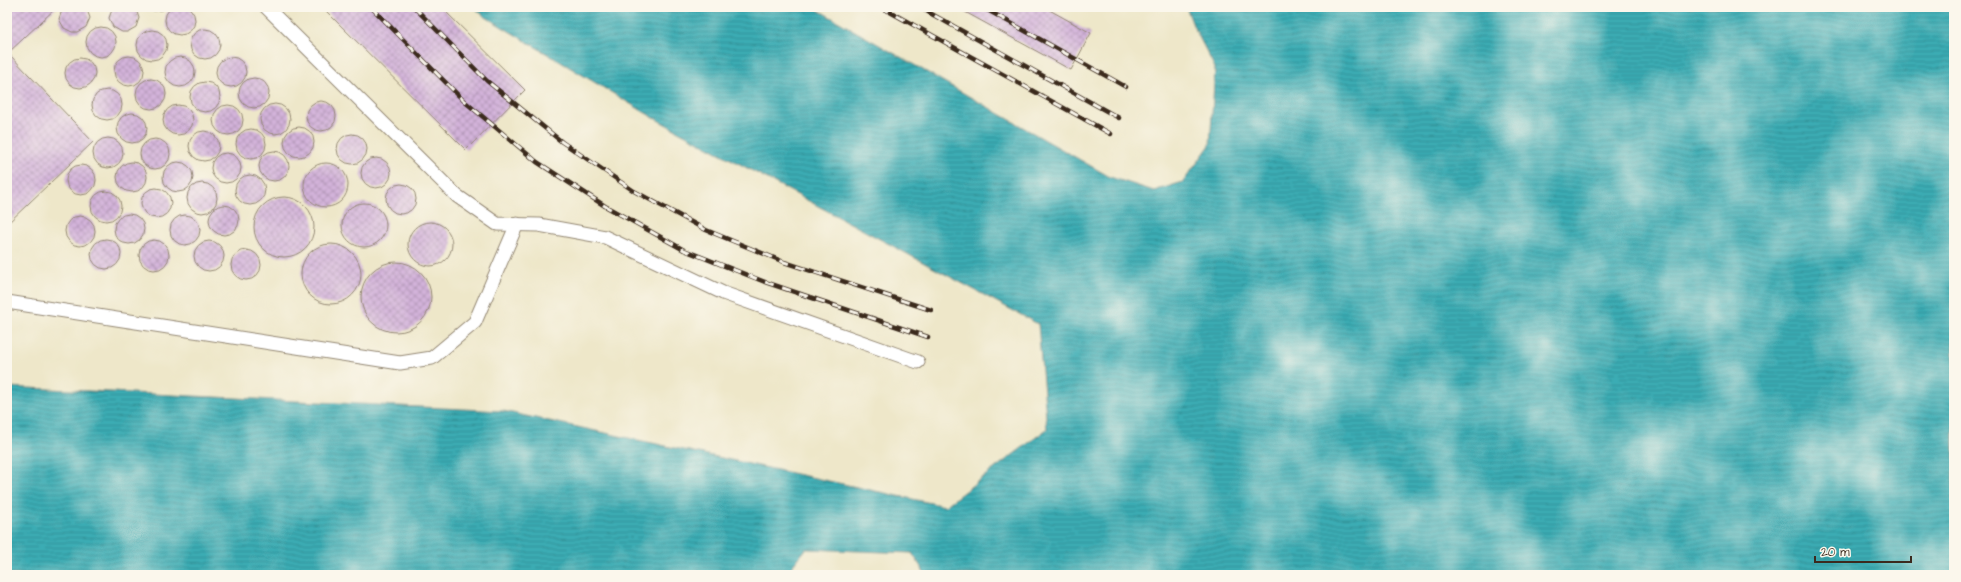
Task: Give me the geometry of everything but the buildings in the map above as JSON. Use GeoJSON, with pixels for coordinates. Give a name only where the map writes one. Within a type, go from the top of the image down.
{"type":"FeatureCollection","features":[{"type":"Feature","properties":{"kind":"lane"},"geometry":{"type":"LineString","coordinates":[[266,7],[457,196],[497,224],[539,224],[605,237],[723,293],[918,362]]}},
{"type":"Feature","properties":{"kind":"lane"},"geometry":{"type":"LineString","coordinates":[[7,302],[400,363],[432,358],[475,322],[518,224]]}},
{"type":"Feature","properties":{"kind":"water"},"geometry":{"type":"Polygon","coordinates":[[[474,7],[813,7],[1110,177],[1154,191],[1183,182],[1210,145],[1215,68],[1193,25],[1186,7],[1954,7],[1954,575],[926,575],[912,553],[806,549],[785,575],[7,575],[7,387],[503,411],[945,506],[1047,429],[1038,324],[654,118],[484,16],[474,7]]]}},
{"type":"Feature","properties":{"kind":"railway"},"geometry":{"type":"LineString","coordinates":[[371,7],[464,101],[537,162],[605,206],[684,250],[765,282],[928,337]]}},
{"type":"Feature","properties":{"kind":"railway"},"geometry":{"type":"LineString","coordinates":[[414,7],[487,81],[562,142],[634,191],[706,230],[784,262],[931,310]]}},
{"type":"Feature","properties":{"kind":"railway"},"geometry":{"type":"LineString","coordinates":[[881,7],[1111,134]]}},
{"type":"Feature","properties":{"kind":"railway"},"geometry":{"type":"LineString","coordinates":[[919,7],[1119,118]]}},
{"type":"Feature","properties":{"kind":"railway"},"geometry":{"type":"LineString","coordinates":[[982,7],[1126,87]]}}]}
